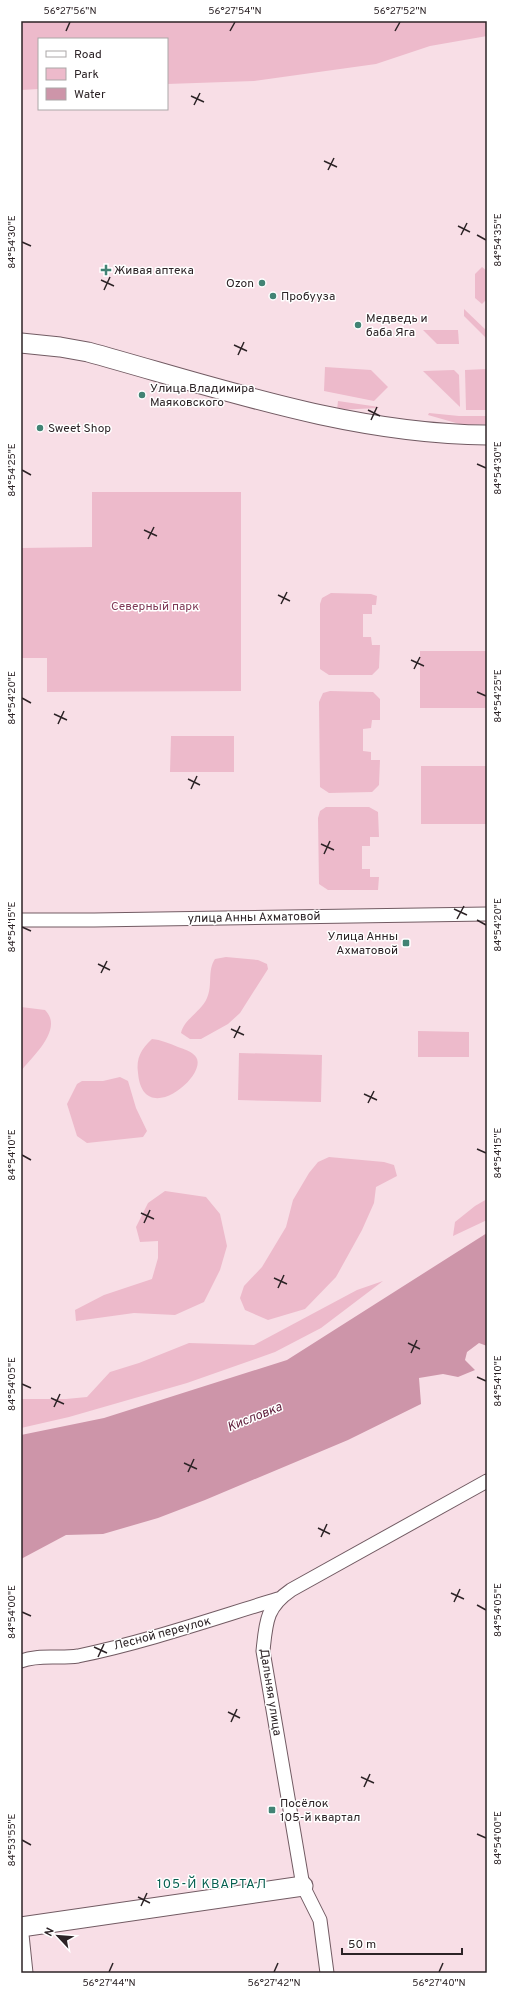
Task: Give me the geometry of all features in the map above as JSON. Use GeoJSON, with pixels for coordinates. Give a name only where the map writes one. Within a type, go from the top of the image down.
{"type":"FeatureCollection","features":[{"type":"Feature","properties":{"kind":"street"},"geometry":{"type":"LineString","coordinates":[[21,343],[60,347],[88,352],[314,414],[402,430],[452,435],[487,435]]}},
{"type":"Feature","properties":{"kind":"street","name":"улица Анны Ахматовой"},"geometry":{"type":"LineString","coordinates":[[21,920],[487,914]]}},
{"type":"Feature","properties":{"kind":"street","name":"Дальняя улица"},"geometry":{"type":"LineString","coordinates":[[327,1973],[320,1920],[304,1886],[264,1651],[265,1634],[269,1613],[278,1599],[298,1586],[487,1481]]}},
{"type":"Feature","properties":{"kind":"street","name":"Лесной переулок"},"geometry":{"type":"LineString","coordinates":[[21,1661],[30,1658],[77,1656],[182,1628],[278,1599]]}},
{"type":"Feature","properties":{"kind":"street"},"geometry":{"type":"LineString","coordinates":[[26,1973],[21,1926],[304,1886]]}},
{"type":"Feature","properties":{"kind":"green space"},"geometry":{"type":"Polygon","coordinates":[[[21,21],[487,21],[487,36],[430,46],[376,64],[254,81],[168,84],[168,38],[38,38],[38,89],[21,90],[21,21]]]}},
{"type":"Feature","properties":{"kind":"green space"},"geometry":{"type":"Polygon","coordinates":[[[482,267],[487,271],[487,299],[482,304],[475,298],[475,274],[482,267]]]}},
{"type":"Feature","properties":{"kind":"green space"},"geometry":{"type":"Polygon","coordinates":[[[464,309],[487,331],[487,339],[464,316],[464,309]]]}},
{"type":"Feature","properties":{"kind":"green space"},"geometry":{"type":"Polygon","coordinates":[[[423,330],[458,330],[459,344],[437,344],[423,330]]]}},
{"type":"Feature","properties":{"kind":"green space"},"geometry":{"type":"Polygon","coordinates":[[[325,367],[371,370],[388,387],[374,401],[324,391],[325,367]]]}},
{"type":"Feature","properties":{"kind":"green space"},"geometry":{"type":"Polygon","coordinates":[[[487,369],[487,410],[466,410],[465,370],[487,369]]]}},
{"type":"Feature","properties":{"kind":"green space"},"geometry":{"type":"Polygon","coordinates":[[[454,370],[459,375],[460,407],[423,371],[454,370]]]}},
{"type":"Feature","properties":{"kind":"green space"},"geometry":{"type":"Polygon","coordinates":[[[338,401],[379,407],[337,410],[338,401]]]}},
{"type":"Feature","properties":{"kind":"green space"},"geometry":{"type":"Polygon","coordinates":[[[429,413],[459,416],[487,416],[487,424],[463,425],[428,415],[429,413]]]}},
{"type":"Feature","properties":{"kind":"green space","name":"Северный парк"},"geometry":{"type":"Polygon","coordinates":[[[92,492],[241,492],[241,691],[47,692],[47,658],[21,658],[21,548],[92,547],[92,492]]]}},
{"type":"Feature","properties":{"kind":"green space"},"geometry":{"type":"Polygon","coordinates":[[[331,593],[371,594],[377,596],[376,605],[372,605],[372,614],[363,614],[363,637],[371,637],[372,645],[380,645],[379,668],[372,675],[329,675],[320,669],[320,604],[322,598],[331,593]]]}},
{"type":"Feature","properties":{"kind":"green space"},"geometry":{"type":"Polygon","coordinates":[[[420,651],[487,651],[487,708],[420,708],[420,651]]]}},
{"type":"Feature","properties":{"kind":"green space"},"geometry":{"type":"Polygon","coordinates":[[[330,691],[373,692],[380,699],[380,720],[372,720],[371,728],[363,729],[363,751],[371,752],[371,760],[380,760],[379,785],[372,792],[329,793],[320,787],[319,702],[323,693],[330,691]]]}},
{"type":"Feature","properties":{"kind":"green space"},"geometry":{"type":"Polygon","coordinates":[[[171,736],[234,736],[234,772],[170,772],[171,736]]]}},
{"type":"Feature","properties":{"kind":"green space"},"geometry":{"type":"Polygon","coordinates":[[[421,766],[487,766],[487,824],[421,824],[421,766]]]}},
{"type":"Feature","properties":{"kind":"green space"},"geometry":{"type":"Polygon","coordinates":[[[326,807],[369,807],[378,812],[379,837],[370,837],[370,846],[362,846],[362,869],[370,869],[370,877],[379,877],[378,890],[328,890],[319,884],[318,818],[320,811],[326,807]]]}},
{"type":"Feature","properties":{"kind":"green space"},"geometry":{"type":"Polygon","coordinates":[[[226,957],[258,960],[267,964],[268,969],[240,1013],[228,1024],[201,1039],[190,1039],[181,1033],[183,1028],[207,998],[210,988],[211,968],[215,959],[226,957]]]}},
{"type":"Feature","properties":{"kind":"green space"},"geometry":{"type":"Polygon","coordinates":[[[21,1007],[45,1010],[50,1017],[51,1025],[45,1042],[21,1071],[21,1007]]]}},
{"type":"Feature","properties":{"kind":"green space"},"geometry":{"type":"Polygon","coordinates":[[[418,1031],[469,1032],[469,1057],[418,1057],[418,1031]]]}},
{"type":"Feature","properties":{"kind":"green space"},"geometry":{"type":"Polygon","coordinates":[[[152,1039],[165,1042],[190,1052],[196,1057],[197,1065],[193,1075],[185,1085],[174,1093],[162,1098],[151,1097],[142,1089],[138,1073],[140,1054],[152,1039]]]}},
{"type":"Feature","properties":{"kind":"green space"},"geometry":{"type":"Polygon","coordinates":[[[239,1053],[322,1055],[321,1102],[238,1100],[239,1053]]]}},
{"type":"Feature","properties":{"kind":"green space"},"geometry":{"type":"Polygon","coordinates":[[[120,1077],[128,1081],[136,1108],[147,1131],[143,1137],[87,1143],[77,1136],[67,1104],[77,1084],[82,1081],[103,1081],[120,1077]]]}},
{"type":"Feature","properties":{"kind":"green space"},"geometry":{"type":"Polygon","coordinates":[[[329,1157],[384,1162],[394,1165],[397,1176],[376,1187],[374,1203],[362,1230],[336,1277],[305,1309],[268,1320],[245,1310],[240,1298],[244,1286],[262,1267],[286,1227],[293,1200],[309,1173],[318,1162],[329,1157]]]}},
{"type":"Feature","properties":{"kind":"green space"},"geometry":{"type":"Polygon","coordinates":[[[165,1191],[206,1197],[220,1214],[227,1246],[220,1270],[204,1302],[175,1315],[134,1313],[76,1321],[75,1310],[104,1295],[152,1279],[158,1258],[158,1241],[140,1242],[136,1227],[148,1203],[165,1191]]]}},
{"type":"Feature","properties":{"kind":"green space"},"geometry":{"type":"Polygon","coordinates":[[[487,1199],[487,1220],[453,1236],[455,1222],[475,1206],[487,1199]]]}},
{"type":"Feature","properties":{"kind":"green space"},"geometry":{"type":"Polygon","coordinates":[[[383,1281],[321,1328],[275,1352],[187,1383],[69,1417],[21,1428],[21,1399],[66,1399],[87,1397],[110,1372],[139,1363],[189,1343],[254,1345],[357,1290],[383,1281]]]}},
{"type":"Feature","properties":{"kind":"water","name":"Кисловка"},"geometry":{"type":"Polygon","coordinates":[[[487,1233],[487,1346],[479,1343],[467,1352],[465,1360],[475,1370],[458,1377],[443,1374],[419,1378],[421,1404],[348,1440],[205,1500],[158,1518],[103,1534],[66,1535],[21,1559],[21,1435],[104,1418],[287,1360],[487,1233]]]}},
{"type":"Feature","properties":{"kind":"place","name":"Живая аптека"},"geometry":{"type":"Point","coordinates":[106,270]}},
{"type":"Feature","properties":{"kind":"place","name":"Ozon"},"geometry":{"type":"Point","coordinates":[262,283]}},
{"type":"Feature","properties":{"kind":"place","name":"Пробууза"},"geometry":{"type":"Point","coordinates":[273,296]}},
{"type":"Feature","properties":{"kind":"place","name":"Медведь и баба Яга"},"geometry":{"type":"Point","coordinates":[358,325]}},
{"type":"Feature","properties":{"kind":"place","name":"Улица Владимира Маяковского"},"geometry":{"type":"Point","coordinates":[142,395]}},
{"type":"Feature","properties":{"kind":"place","name":"Sweet Shop"},"geometry":{"type":"Point","coordinates":[40,428]}},
{"type":"Feature","properties":{"kind":"place","name":"Улица Анны Ахматовой"},"geometry":{"type":"Point","coordinates":[406,943]}},
{"type":"Feature","properties":{"kind":"place","name":"Посёлок 105-й квартал"},"geometry":{"type":"Point","coordinates":[272,1810]}},
{"type":"Feature","properties":{"kind":"district","name":"105-Й КВАРТАЛ"},"geometry":{"type":"Point","coordinates":[212,1883]}}]}
